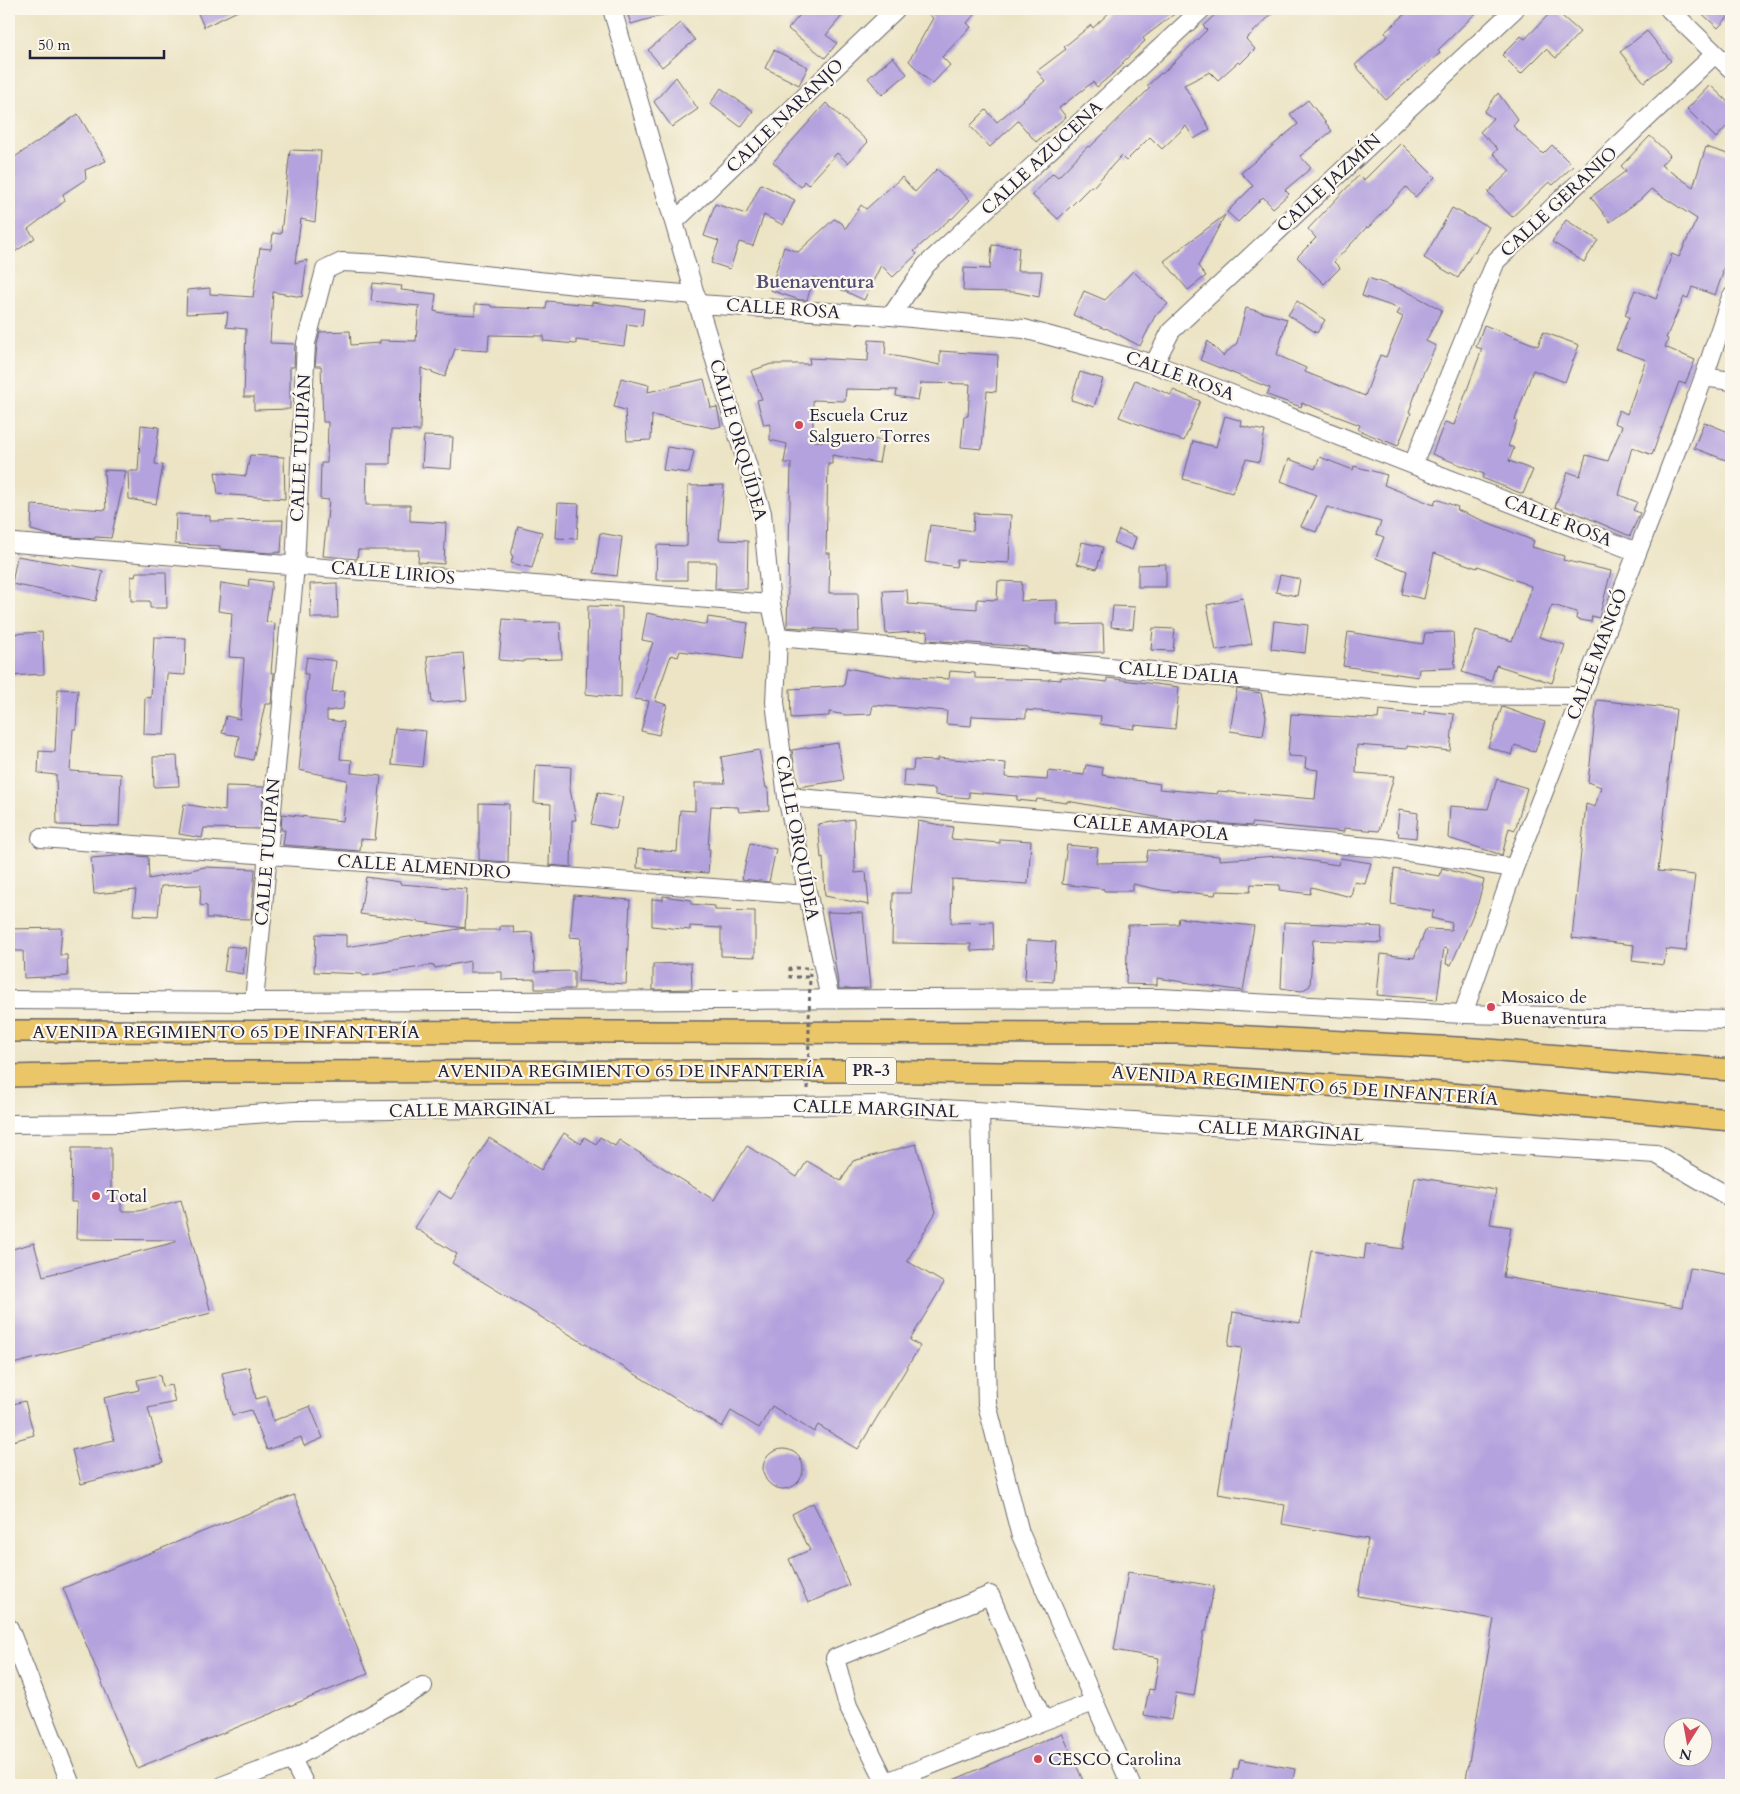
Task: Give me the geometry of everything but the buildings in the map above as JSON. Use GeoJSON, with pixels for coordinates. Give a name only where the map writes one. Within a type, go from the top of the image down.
{"type":"FeatureCollection","features":[{"type":"Feature","properties":{"kind":"main road","name":"AVENIDA REGIMIENTO 65 DE INFANTERÍA"},"geometry":{"type":"LineString","coordinates":[[9,1031],[1177,1033],[1476,1049],[1731,1070]]}},
{"type":"Feature","properties":{"kind":"main road","name":"AVENIDA REGIMIENTO 65 DE INFANTERÍA"},"geometry":{"type":"LineString","coordinates":[[9,1076],[183,1072],[834,1070],[1180,1075],[1429,1092],[1731,1120]]}},
{"type":"Feature","properties":{"kind":"street","name":"CALLE ORQUÍDEA"},"geometry":{"type":"LineString","coordinates":[[612,9],[762,513],[771,604],[778,637],[774,702],[787,797],[830,999]]}},
{"type":"Feature","properties":{"kind":"street","name":"CALLE NARANJO"},"geometry":{"type":"LineString","coordinates":[[674,222],[896,9]]}},
{"type":"Feature","properties":{"kind":"street","name":"CALLE AZUCENA"},"geometry":{"type":"LineString","coordinates":[[891,316],[926,265],[1202,9]]}},
{"type":"Feature","properties":{"kind":"street","name":"CALLE JAZMÍN"},"geometry":{"type":"LineString","coordinates":[[1154,364],[1171,331],[1515,9]]}},
{"type":"Feature","properties":{"kind":"street"},"geometry":{"type":"LineString","coordinates":[[1669,9],[1731,69]]}},
{"type":"Feature","properties":{"kind":"street","name":"CALLE GERANIO"},"geometry":{"type":"LineString","coordinates":[[1413,464],[1496,262],[1715,54]]}},
{"type":"Feature","properties":{"kind":"street","name":"CALLE TULIPÁN"},"geometry":{"type":"LineString","coordinates":[[254,1002],[295,566],[306,343],[325,270],[342,262],[384,264],[697,299]]}},
{"type":"Feature","properties":{"kind":"street","name":"CALLE MANGÓ"},"geometry":{"type":"LineString","coordinates":[[1463,1014],[1514,868],[1704,377],[1731,297]]}},
{"type":"Feature","properties":{"kind":"street","name":"CALLE ROSA"},"geometry":{"type":"LineString","coordinates":[[697,299],[1024,329],[1154,364],[1637,552]]}},
{"type":"Feature","properties":{"kind":"street"},"geometry":{"type":"LineString","coordinates":[[1704,377],[1731,381]]}},
{"type":"Feature","properties":{"kind":"street","name":"CALLE LIRIOS"},"geometry":{"type":"LineString","coordinates":[[15,542],[771,604]]}},
{"type":"Feature","properties":{"kind":"street","name":"CALLE DALIA"},"geometry":{"type":"LineString","coordinates":[[778,637],[1417,695],[1582,696]]}},
{"type":"Feature","properties":{"kind":"street","name":"CALLE AMAPOLA"},"geometry":{"type":"LineString","coordinates":[[787,797],[1382,848],[1514,868]]}},
{"type":"Feature","properties":{"kind":"street","name":"CALLE ALMENDRO"},"geometry":{"type":"LineString","coordinates":[[41,838],[807,895]]}},
{"type":"Feature","properties":{"kind":"street"},"geometry":{"type":"LineString","coordinates":[[9,1000],[254,1002],[1159,998],[1463,1014],[1731,1020]]}},
{"type":"Feature","properties":{"kind":"street","name":"CALLE MARGINAL"},"geometry":{"type":"LineString","coordinates":[[9,1124],[128,1123],[295,1111],[880,1106],[1656,1154],[1731,1198]]}},
{"type":"Feature","properties":{"kind":"street"},"geometry":{"type":"LineString","coordinates":[[980,1113],[987,1404],[1020,1534],[1131,1785]]}},
{"type":"Feature","properties":{"kind":"street"},"geometry":{"type":"LineString","coordinates":[[1043,1722],[990,1595],[834,1658],[848,1706],[887,1784],[1094,1702]]}},
{"type":"Feature","properties":{"kind":"street"},"geometry":{"type":"LineString","coordinates":[[9,1628],[71,1785]]}},
{"type":"Feature","properties":{"kind":"street"},"geometry":{"type":"LineString","coordinates":[[224,1785],[292,1759],[423,1686]]}},
{"type":"Feature","properties":{"kind":"street"},"geometry":{"type":"LineString","coordinates":[[292,1759],[305,1785]]}},
{"type":"Feature","properties":{"kind":"path"},"geometry":{"type":"LineString","coordinates":[[802,977],[790,977],[790,968],[810,968],[808,1089]]}},
{"type":"Feature","properties":{"kind":"place","name":"Escuela Cruz Salguero Torres"},"geometry":{"type":"Point","coordinates":[799,425]}},
{"type":"Feature","properties":{"kind":"place","name":"Mosaico de Buenaventura"},"geometry":{"type":"Point","coordinates":[1491,1007]}},
{"type":"Feature","properties":{"kind":"place","name":"Total"},"geometry":{"type":"Point","coordinates":[96,1196]}},
{"type":"Feature","properties":{"kind":"place","name":"CESCO Carolina"},"geometry":{"type":"Point","coordinates":[1038,1759]}},
{"type":"Feature","properties":{"kind":"district","name":"Buenaventura"},"geometry":{"type":"Point","coordinates":[815,282]}}]}
